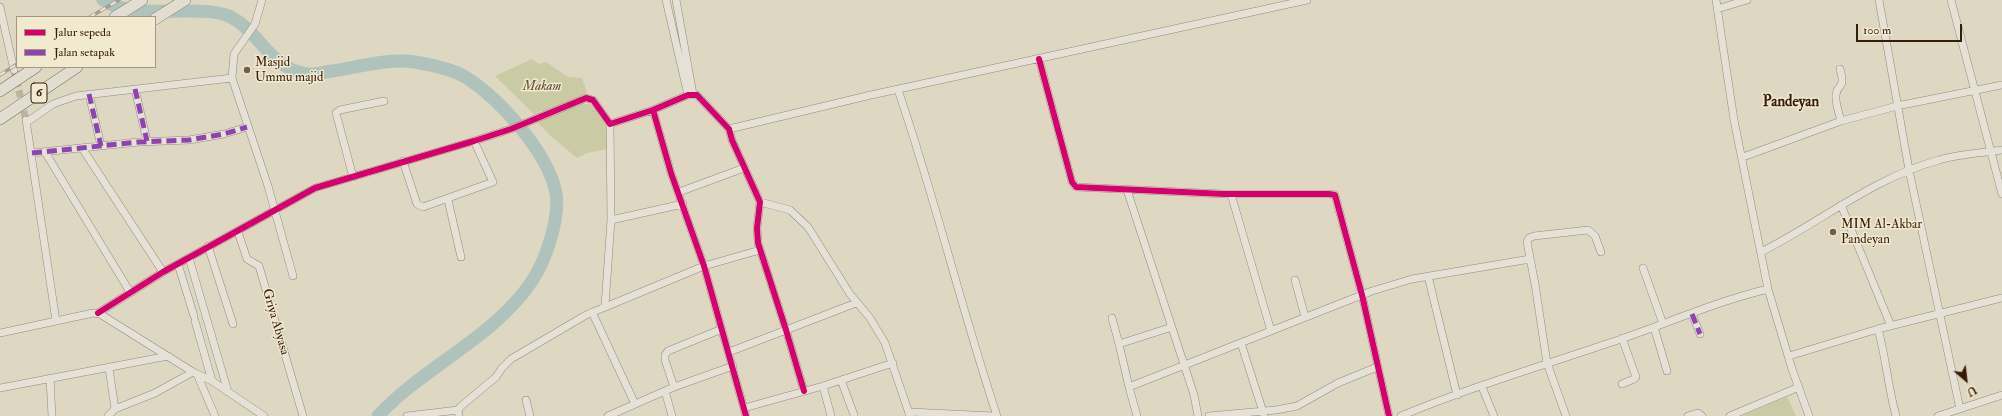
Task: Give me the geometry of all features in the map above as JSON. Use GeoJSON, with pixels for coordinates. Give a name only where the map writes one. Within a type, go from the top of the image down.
{"type":"FeatureCollection","features":[{"type":"Feature","properties":{"kind":"highway"},"geometry":{"type":"LineString","coordinates":[[117,16],[142,0]]}},
{"type":"Feature","properties":{"kind":"highway"},"geometry":{"type":"LineString","coordinates":[[156,18],[185,0]]}},
{"type":"Feature","properties":{"kind":"highway","name":"6"},"geometry":{"type":"LineString","coordinates":[[0,91],[34,68]]}},
{"type":"Feature","properties":{"kind":"highway","name":"6"},"geometry":{"type":"LineString","coordinates":[[0,119],[76,68]]}},
{"type":"Feature","properties":{"kind":"street"},"geometry":{"type":"LineString","coordinates":[[262,0],[255,24],[234,54],[232,78],[275,208],[293,276]]}},
{"type":"Feature","properties":{"kind":"street"},"geometry":{"type":"LineString","coordinates":[[666,0],[691,94]]}},
{"type":"Feature","properties":{"kind":"street"},"geometry":{"type":"LineString","coordinates":[[676,0],[691,94]]}},
{"type":"Feature","properties":{"kind":"street"},"geometry":{"type":"LineString","coordinates":[[729,129],[898,90],[1308,0]]}},
{"type":"Feature","properties":{"kind":"street"},"geometry":{"type":"LineString","coordinates":[[1716,0],[1734,120],[1743,158],[1768,289],[1809,416]]}},
{"type":"Feature","properties":{"kind":"street"},"geometry":{"type":"LineString","coordinates":[[1717,8],[1748,0]]}},
{"type":"Feature","properties":{"kind":"street"},"geometry":{"type":"LineString","coordinates":[[1879,0],[1909,170],[1941,314],[1960,409]]}},
{"type":"Feature","properties":{"kind":"street"},"geometry":{"type":"LineString","coordinates":[[1951,0],[2002,194]]}},
{"type":"Feature","properties":{"kind":"street"},"geometry":{"type":"LineString","coordinates":[[0,6],[1,17],[6,32],[14,70]]}},
{"type":"Feature","properties":{"kind":"street"},"geometry":{"type":"LineString","coordinates":[[0,37],[6,32]]}},
{"type":"Feature","properties":{"kind":"street"},"geometry":{"type":"LineString","coordinates":[[1039,59],[1073,184],[1078,188],[1231,194],[1335,195],[1362,294],[1389,416]]}},
{"type":"Feature","properties":{"kind":"street"},"geometry":{"type":"LineString","coordinates":[[1840,69],[1843,79],[1842,85],[1836,92],[1836,97],[1841,121]]}},
{"type":"Feature","properties":{"kind":"street"},"geometry":{"type":"LineString","coordinates":[[56,321],[26,121],[65,98],[232,78]]}},
{"type":"Feature","properties":{"kind":"street"},"geometry":{"type":"LineString","coordinates":[[1743,158],[1841,121],[1897,106],[2002,85]]}},
{"type":"Feature","properties":{"kind":"street"},"geometry":{"type":"LineString","coordinates":[[135,90],[147,141]]}},
{"type":"Feature","properties":{"kind":"street"},"geometry":{"type":"LineString","coordinates":[[898,90],[920,154],[997,416]]}},
{"type":"Feature","properties":{"kind":"street"},"geometry":{"type":"LineString","coordinates":[[89,94],[101,146]]}},
{"type":"Feature","properties":{"kind":"street"},"geometry":{"type":"LineString","coordinates":[[610,124],[653,110],[691,94],[698,96],[710,111],[729,129],[732,140],[760,202],[757,236],[760,250],[804,391]]}},
{"type":"Feature","properties":{"kind":"street"},"geometry":{"type":"LineString","coordinates":[[0,333],[98,313],[130,292],[208,246],[275,208],[315,188],[511,129],[588,98],[593,100],[610,124],[611,220],[605,306]]}},
{"type":"Feature","properties":{"kind":"street"},"geometry":{"type":"LineString","coordinates":[[353,177],[336,113],[340,110],[384,101]]}},
{"type":"Feature","properties":{"kind":"street"},"geometry":{"type":"LineString","coordinates":[[653,110],[671,173],[704,266],[745,412],[804,391],[824,386],[893,363]]}},
{"type":"Feature","properties":{"kind":"street"},"geometry":{"type":"LineString","coordinates":[[32,153],[147,141],[204,138],[247,127]]}},
{"type":"Feature","properties":{"kind":"street"},"geometry":{"type":"LineString","coordinates":[[403,161],[419,206],[423,207],[448,200],[493,182],[474,141]]}},
{"type":"Feature","properties":{"kind":"street"},"geometry":{"type":"LineString","coordinates":[[82,148],[163,272]]}},
{"type":"Feature","properties":{"kind":"street"},"geometry":{"type":"LineString","coordinates":[[1761,252],[1872,187],[1909,170],[1946,158],[2002,150]]}},
{"type":"Feature","properties":{"kind":"street"},"geometry":{"type":"LineString","coordinates":[[45,152],[130,292]]}},
{"type":"Feature","properties":{"kind":"street"},"geometry":{"type":"LineString","coordinates":[[679,192],[744,168]]}},
{"type":"Feature","properties":{"kind":"street"},"geometry":{"type":"LineString","coordinates":[[1127,190],[1194,395],[1198,416]]}},
{"type":"Feature","properties":{"kind":"street"},"geometry":{"type":"LineString","coordinates":[[1231,194],[1271,331]]}},
{"type":"Feature","properties":{"kind":"street"},"geometry":{"type":"LineString","coordinates":[[448,200],[461,257]]}},
{"type":"Feature","properties":{"kind":"street"},"geometry":{"type":"LineString","coordinates":[[760,202],[790,210],[800,217],[818,241],[856,303],[876,327],[887,347],[910,414],[993,416]]}},
{"type":"Feature","properties":{"kind":"street"},"geometry":{"type":"LineString","coordinates":[[611,220],[683,204]]}},
{"type":"Feature","properties":{"kind":"street"},"geometry":{"type":"LineString","coordinates":[[1841,205],[1891,326]]}},
{"type":"Feature","properties":{"kind":"street"},"geometry":{"type":"LineString","coordinates":[[1566,416],[1547,363],[1526,242],[1529,238],[1584,229],[1588,230],[1595,236],[1601,252]]}},
{"type":"Feature","properties":{"kind":"street","name":"Griya Abyasa"},"geometry":{"type":"LineString","coordinates":[[239,235],[248,261],[259,266],[303,416]]}},
{"type":"Feature","properties":{"kind":"street"},"geometry":{"type":"LineString","coordinates":[[208,246],[233,324]]}},
{"type":"Feature","properties":{"kind":"street"},"geometry":{"type":"LineString","coordinates":[[406,416],[458,413],[496,377],[502,368],[512,360],[592,312],[704,266],[760,250]]}},
{"type":"Feature","properties":{"kind":"street"},"geometry":{"type":"LineString","coordinates":[[190,258],[228,392]]}},
{"type":"Feature","properties":{"kind":"street"},"geometry":{"type":"LineString","coordinates":[[1129,387],[1362,294],[1403,281],[1530,259]]}},
{"type":"Feature","properties":{"kind":"street"},"geometry":{"type":"LineString","coordinates":[[178,264],[212,381]]}},
{"type":"Feature","properties":{"kind":"street"},"geometry":{"type":"LineString","coordinates":[[1643,268],[1663,324]]}},
{"type":"Feature","properties":{"kind":"street"},"geometry":{"type":"LineString","coordinates":[[1428,276],[1457,395]]}},
{"type":"Feature","properties":{"kind":"street"},"geometry":{"type":"LineString","coordinates":[[1295,280],[1305,318]]}},
{"type":"Feature","properties":{"kind":"street"},"geometry":{"type":"LineString","coordinates":[[1401,416],[1482,386],[1740,296],[1768,289]]}},
{"type":"Feature","properties":{"kind":"street"},"geometry":{"type":"LineString","coordinates":[[1789,356],[1878,329],[2002,298]]}},
{"type":"Feature","properties":{"kind":"street"},"geometry":{"type":"LineString","coordinates":[[729,352],[856,303]]}},
{"type":"Feature","properties":{"kind":"street"},"geometry":{"type":"LineString","coordinates":[[592,312],[635,404]]}},
{"type":"Feature","properties":{"kind":"street"},"geometry":{"type":"LineString","coordinates":[[98,313],[195,373],[212,381],[264,416]]}},
{"type":"Feature","properties":{"kind":"street"},"geometry":{"type":"LineString","coordinates":[[1692,314],[1700,334]]}},
{"type":"Feature","properties":{"kind":"street"},"geometry":{"type":"LineString","coordinates":[[1112,318],[1120,344],[1137,416]]}},
{"type":"Feature","properties":{"kind":"street"},"geometry":{"type":"LineString","coordinates":[[1120,344],[1172,327]]}},
{"type":"Feature","properties":{"kind":"street"},"geometry":{"type":"LineString","coordinates":[[1654,327],[1667,371]]}},
{"type":"Feature","properties":{"kind":"street"},"geometry":{"type":"LineString","coordinates":[[674,387],[665,360],[665,355],[668,351],[722,329]]}},
{"type":"Feature","properties":{"kind":"street"},"geometry":{"type":"LineString","coordinates":[[1878,329],[1885,354],[1890,393],[1896,416]]}},
{"type":"Feature","properties":{"kind":"street"},"geometry":{"type":"LineString","coordinates":[[1622,338],[1636,377],[1622,384]]}},
{"type":"Feature","properties":{"kind":"street"},"geometry":{"type":"LineString","coordinates":[[1241,343],[1264,414]]}},
{"type":"Feature","properties":{"kind":"street"},"geometry":{"type":"LineString","coordinates":[[0,388],[168,356]]}},
{"type":"Feature","properties":{"kind":"street"},"geometry":{"type":"LineString","coordinates":[[608,416],[674,387],[733,366]]}},
{"type":"Feature","properties":{"kind":"street"},"geometry":{"type":"LineString","coordinates":[[1209,416],[1264,414],[1297,406],[1338,382],[1377,367]]}},
{"type":"Feature","properties":{"kind":"street"},"geometry":{"type":"LineString","coordinates":[[109,368],[115,409]]}},
{"type":"Feature","properties":{"kind":"street"},"geometry":{"type":"LineString","coordinates":[[108,416],[115,409],[155,393],[195,373]]}},
{"type":"Feature","properties":{"kind":"street"},"geometry":{"type":"LineString","coordinates":[[195,373],[215,416]]}},
{"type":"Feature","properties":{"kind":"street"},"geometry":{"type":"LineString","coordinates":[[50,378],[52,416]]}},
{"type":"Feature","properties":{"kind":"street"},"geometry":{"type":"LineString","coordinates":[[841,380],[854,415]]}},
{"type":"Feature","properties":{"kind":"street"},"geometry":{"type":"LineString","coordinates":[[824,386],[831,416]]}},
{"type":"Feature","properties":{"kind":"street"},"geometry":{"type":"LineString","coordinates":[[1482,386],[1494,416]]}},
{"type":"Feature","properties":{"kind":"street"},"geometry":{"type":"LineString","coordinates":[[1730,416],[1799,387]]}},
{"type":"Feature","properties":{"kind":"street"},"geometry":{"type":"LineString","coordinates":[[665,391],[672,416]]}},
{"type":"Feature","properties":{"kind":"street"},"geometry":{"type":"LineString","coordinates":[[1938,416],[2002,395]]}},
{"type":"Feature","properties":{"kind":"street"},"geometry":{"type":"LineString","coordinates":[[526,400],[530,416]]}},
{"type":"Feature","properties":{"kind":"street"},"geometry":{"type":"LineString","coordinates":[[1688,416],[1698,412],[1702,416]]}},
{"type":"Feature","properties":{"kind":"green space","name":"Makam"},"geometry":{"type":"Polygon","coordinates":[[[532,59],[539,64],[546,62],[568,77],[582,78],[587,93],[546,111],[541,111],[534,114],[495,76],[532,59]]]}},
{"type":"Feature","properties":{"kind":"green space","name":"Makam"},"geometry":{"type":"Polygon","coordinates":[[[580,104],[590,104],[606,126],[607,149],[587,153],[577,158],[537,122],[580,104]]]}},
{"type":"Feature","properties":{"kind":"green space"},"geometry":{"type":"Polygon","coordinates":[[[1787,397],[1796,416],[1742,416],[1787,397]]]}},
{"type":"Feature","properties":{"kind":"waterway"},"geometry":{"type":"LineString","coordinates":[[103,0],[125,9],[150,11],[200,11],[213,12],[231,17],[250,32],[274,58],[283,65],[307,74],[316,74],[394,61],[415,62],[449,70],[467,78],[494,100],[521,129],[544,161],[556,193],[556,214],[547,251],[532,281],[516,301],[479,336],[416,382],[396,398],[378,416]]}},
{"type":"Feature","properties":{"kind":"tunnel"},"geometry":{"type":"LineString","coordinates":[[14,70],[26,120]]}},
{"type":"Feature","properties":{"kind":"railway"},"geometry":{"type":"LineString","coordinates":[[92,16],[119,0]]}},
{"type":"Feature","properties":{"kind":"railway"},"geometry":{"type":"LineString","coordinates":[[0,75],[16,65]]}},
{"type":"Feature","properties":{"kind":"marked path"},"geometry":{"type":"LineString","coordinates":[[135,89],[147,141]]}},
{"type":"Feature","properties":{"kind":"marked path"},"geometry":{"type":"LineString","coordinates":[[89,94],[101,146]]}},
{"type":"Feature","properties":{"kind":"marked path"},"geometry":{"type":"LineString","coordinates":[[32,153],[139,142],[189,140],[224,134],[247,127]]}},
{"type":"Feature","properties":{"kind":"marked path"},"geometry":{"type":"LineString","coordinates":[[1692,314],[1700,334]]}},
{"type":"Feature","properties":{"kind":"cycle path"},"geometry":{"type":"LineString","coordinates":[[1039,59],[1072,182],[1076,187],[1224,194],[1335,195],[1362,295],[1389,416]]}},
{"type":"Feature","properties":{"kind":"cycle path"},"geometry":{"type":"LineString","coordinates":[[746,416],[704,266],[671,173],[653,110],[688,95],[697,95],[729,129],[732,140],[760,202],[757,228],[758,243],[804,391]]}},
{"type":"Feature","properties":{"kind":"cycle path"},"geometry":{"type":"LineString","coordinates":[[98,313],[163,272],[315,188],[511,129],[586,98],[593,100],[610,124],[653,110]]}},
{"type":"Feature","properties":{"kind":"place","name":"Masjid Ummu majid"},"geometry":{"type":"Point","coordinates":[247,70]}},
{"type":"Feature","properties":{"kind":"place","name":"MIM Al-Akbar Pandeyan"},"geometry":{"type":"Point","coordinates":[1833,232]}},
{"type":"Feature","properties":{"kind":"district","name":"Pandeyan"},"geometry":{"type":"Point","coordinates":[1791,103]}}]}
